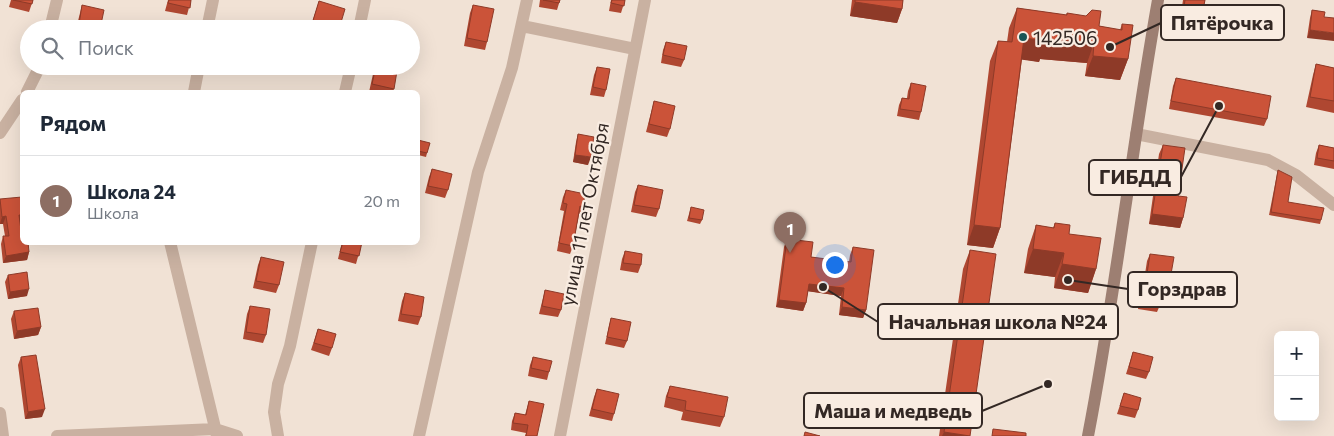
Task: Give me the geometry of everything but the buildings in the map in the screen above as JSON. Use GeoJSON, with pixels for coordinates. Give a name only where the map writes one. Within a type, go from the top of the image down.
{"type":"FeatureCollection","features":[{"type":"Feature","properties":{"kind":"street"},"geometry":{"type":"LineString","coordinates":[[52,20],[57,0]]}},
{"type":"Feature","properties":{"kind":"street"},"geometry":{"type":"LineString","coordinates":[[209,20],[213,0]]}},
{"type":"Feature","properties":{"kind":"street"},"geometry":{"type":"LineString","coordinates":[[361,20],[365,0]]}},
{"type":"Feature","properties":{"kind":"street"},"geometry":{"type":"LineString","coordinates":[[419,436],[478,172],[505,94],[527,0]]}},
{"type":"Feature","properties":{"kind":"street","name":"улица 11 лет Октября"},"geometry":{"type":"LineString","coordinates":[[560,436],[645,0]]}},
{"type":"Feature","properties":{"kind":"street"},"geometry":{"type":"LineString","coordinates":[[1088,436],[1158,0]]}},
{"type":"Feature","properties":{"kind":"street"},"geometry":{"type":"LineString","coordinates":[[522,26],[635,49]]}},
{"type":"Feature","properties":{"kind":"street"},"geometry":{"type":"LineString","coordinates":[[28,90],[36,75]]}},
{"type":"Feature","properties":{"kind":"street"},"geometry":{"type":"LineString","coordinates":[[194,90],[197,75]]}},
{"type":"Feature","properties":{"kind":"street"},"geometry":{"type":"LineString","coordinates":[[345,90],[349,75]]}},
{"type":"Feature","properties":{"kind":"street"},"geometry":{"type":"LineString","coordinates":[[0,133],[20,103]]}},
{"type":"Feature","properties":{"kind":"street"},"geometry":{"type":"LineString","coordinates":[[1136,134],[1275,163],[1296,175],[1334,205]]}},
{"type":"Feature","properties":{"kind":"street"},"geometry":{"type":"LineString","coordinates":[[171,245],[216,432]]}},
{"type":"Feature","properties":{"kind":"street"},"geometry":{"type":"LineString","coordinates":[[278,436],[274,412],[278,384],[290,346],[311,245]]}},
{"type":"Feature","properties":{"kind":"street"},"geometry":{"type":"LineString","coordinates":[[0,413],[3,436]]}},
{"type":"Feature","properties":{"kind":"street"},"geometry":{"type":"LineString","coordinates":[[57,436],[216,432],[237,436]]}},
{"type":"Feature","properties":{"kind":"place","name":"142506"},"geometry":{"type":"Point","coordinates":[1023,37]}},
{"type":"Feature","properties":{"kind":"place","name":"Пятёрочка"},"geometry":{"type":"Point","coordinates":[1110,47]}},
{"type":"Feature","properties":{"kind":"place","name":"ГИБДД"},"geometry":{"type":"Point","coordinates":[1219,106]}},
{"type":"Feature","properties":{"kind":"place","name":"Школа 24"},"geometry":{"type":"Point","coordinates":[790,253]}},
{"type":"Feature","properties":{"kind":"place","name":"Горздрав"},"geometry":{"type":"Point","coordinates":[1068,280]}},
{"type":"Feature","properties":{"kind":"place","name":"Начальная школа №24"},"geometry":{"type":"Point","coordinates":[823,287]}},
{"type":"Feature","properties":{"kind":"place","name":"Маша и медведь"},"geometry":{"type":"Point","coordinates":[1048,384]}}]}
